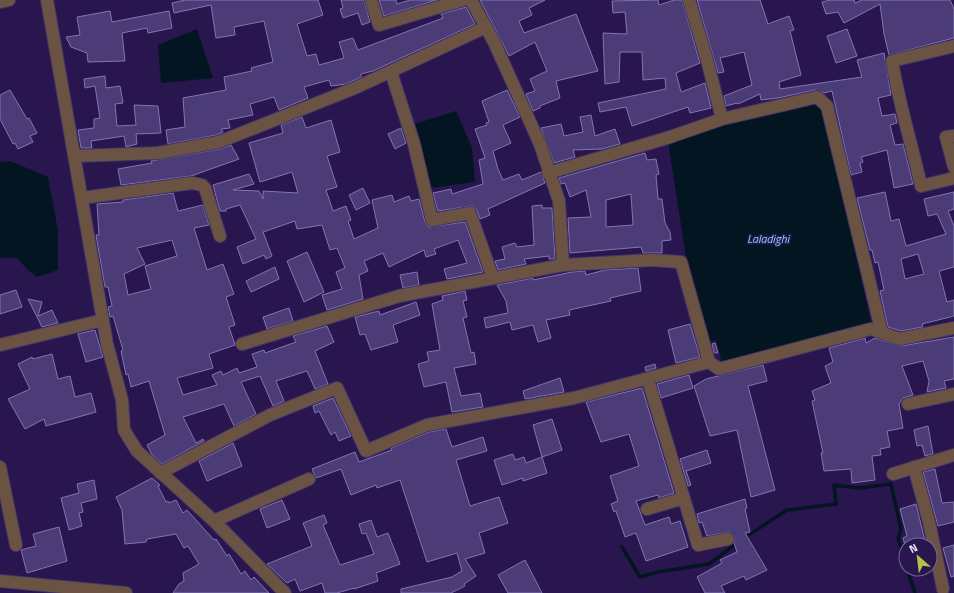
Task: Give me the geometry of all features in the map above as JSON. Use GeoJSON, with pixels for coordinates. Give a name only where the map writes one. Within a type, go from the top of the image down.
{"type":"FeatureCollection","features":[{"type":"Feature","properties":{"kind":"street"},"geometry":{"type":"LineString","coordinates":[[0,2],[9,0]]}},
{"type":"Feature","properties":{"kind":"street"},"geometry":{"type":"LineString","coordinates":[[46,0],[56,64],[75,156],[107,344],[122,400],[124,430],[137,451],[214,521],[285,593]]}},
{"type":"Feature","properties":{"kind":"street"},"geometry":{"type":"LineString","coordinates":[[370,0],[379,25],[462,0]]}},
{"type":"Feature","properties":{"kind":"street"},"geometry":{"type":"LineString","coordinates":[[472,0],[527,111],[540,144],[548,173],[559,201],[563,265]]}},
{"type":"Feature","properties":{"kind":"street"},"geometry":{"type":"LineString","coordinates":[[689,0],[708,60],[722,119]]}},
{"type":"Feature","properties":{"kind":"street"},"geometry":{"type":"LineString","coordinates":[[75,156],[158,154],[220,142],[355,88],[486,27]]}},
{"type":"Feature","properties":{"kind":"street"},"geometry":{"type":"LineString","coordinates":[[954,46],[892,62],[898,97],[910,138],[921,186],[954,178]]}},
{"type":"Feature","properties":{"kind":"street"},"geometry":{"type":"LineString","coordinates":[[391,72],[414,144],[432,220],[470,213],[494,278]]}},
{"type":"Feature","properties":{"kind":"street"},"geometry":{"type":"LineString","coordinates":[[548,173],[667,138],[722,119],[817,97],[827,106],[882,333]]}},
{"type":"Feature","properties":{"kind":"street"},"geometry":{"type":"LineString","coordinates":[[954,136],[946,138],[954,166]]}},
{"type":"Feature","properties":{"kind":"street"},"geometry":{"type":"LineString","coordinates":[[82,198],[192,183],[198,184],[205,188],[220,236]]}},
{"type":"Feature","properties":{"kind":"street"},"geometry":{"type":"LineString","coordinates":[[242,344],[399,296],[563,265],[652,260],[681,262],[709,362],[719,369],[871,329],[900,339],[954,328]]}},
{"type":"Feature","properties":{"kind":"street"},"geometry":{"type":"LineString","coordinates":[[0,345],[103,320]]}},
{"type":"Feature","properties":{"kind":"street"},"geometry":{"type":"LineString","coordinates":[[160,473],[270,416],[337,388],[366,451],[427,425],[574,398],[648,380],[709,362]]}},
{"type":"Feature","properties":{"kind":"street"},"geometry":{"type":"LineString","coordinates":[[648,380],[698,545],[728,539]]}},
{"type":"Feature","properties":{"kind":"street"},"geometry":{"type":"LineString","coordinates":[[908,404],[954,394]]}},
{"type":"Feature","properties":{"kind":"street"},"geometry":{"type":"LineString","coordinates":[[893,474],[954,455]]}},
{"type":"Feature","properties":{"kind":"street"},"geometry":{"type":"LineString","coordinates":[[0,467],[16,545]]}},
{"type":"Feature","properties":{"kind":"street"},"geometry":{"type":"LineString","coordinates":[[914,467],[929,522],[943,589]]}},
{"type":"Feature","properties":{"kind":"street"},"geometry":{"type":"LineString","coordinates":[[214,521],[309,479]]}},
{"type":"Feature","properties":{"kind":"street"},"geometry":{"type":"LineString","coordinates":[[647,509],[684,498]]}},
{"type":"Feature","properties":{"kind":"street"},"geometry":{"type":"LineString","coordinates":[[0,581],[126,593]]}},
{"type":"Feature","properties":{"kind":"water"},"geometry":{"type":"Polygon","coordinates":[[[197,29],[213,78],[161,83],[158,45],[197,29]]]}},
{"type":"Feature","properties":{"kind":"water","name":"Laladighi"},"geometry":{"type":"Polygon","coordinates":[[[815,102],[824,109],[871,322],[722,362],[716,340],[710,342],[686,257],[668,142],[725,123],[815,102]]]}},
{"type":"Feature","properties":{"kind":"water"},"geometry":{"type":"Polygon","coordinates":[[[456,111],[472,148],[475,182],[429,188],[415,124],[456,111]]]}},
{"type":"Feature","properties":{"kind":"water"},"geometry":{"type":"Polygon","coordinates":[[[10,161],[48,177],[58,231],[58,270],[37,277],[17,258],[0,258],[0,162],[10,161]]]}},
{"type":"Feature","properties":{"kind":"building"},"geometry":{"type":"Polygon","coordinates":[[[185,0],[318,0],[323,15],[297,24],[307,56],[316,54],[319,65],[344,58],[339,42],[353,38],[358,50],[443,18],[441,14],[466,7],[475,24],[373,71],[361,74],[361,77],[346,84],[331,86],[329,80],[304,87],[308,98],[279,110],[274,97],[250,104],[253,115],[228,120],[230,128],[221,129],[223,132],[217,135],[168,144],[166,130],[185,127],[183,98],[226,90],[224,77],[252,71],[251,68],[273,62],[264,21],[234,27],[235,35],[216,38],[211,5],[174,13],[172,3],[185,0]]]}},
{"type":"Feature","properties":{"kind":"building"},"geometry":{"type":"Polygon","coordinates":[[[341,0],[364,0],[370,22],[362,25],[358,13],[343,18],[340,9],[343,8],[341,0]]]}},
{"type":"Feature","properties":{"kind":"building"},"geometry":{"type":"Polygon","coordinates":[[[379,0],[396,0],[397,4],[410,0],[437,0],[384,16],[379,0]]]}},
{"type":"Feature","properties":{"kind":"building"},"geometry":{"type":"Polygon","coordinates":[[[480,0],[545,0],[529,8],[532,15],[519,21],[524,33],[576,14],[598,71],[556,81],[560,98],[540,106],[540,108],[533,111],[526,94],[535,91],[530,79],[547,71],[535,42],[509,56],[480,0]]]}},
{"type":"Feature","properties":{"kind":"building"},"geometry":{"type":"Polygon","coordinates":[[[658,0],[659,5],[674,0],[682,0],[700,63],[676,73],[681,92],[705,83],[711,108],[690,113],[688,107],[632,126],[626,107],[600,112],[598,103],[666,89],[665,78],[643,80],[642,52],[620,52],[619,82],[605,84],[603,33],[627,34],[625,12],[613,13],[612,1],[658,0]]]}},
{"type":"Feature","properties":{"kind":"building"},"geometry":{"type":"Polygon","coordinates":[[[697,0],[760,0],[768,24],[789,16],[794,30],[790,31],[801,75],[779,82],[780,89],[862,77],[857,60],[884,53],[891,95],[878,98],[882,116],[895,114],[897,123],[890,125],[895,145],[903,144],[913,184],[894,188],[887,150],[861,157],[863,162],[860,163],[862,172],[851,175],[832,91],[824,93],[815,90],[761,100],[760,94],[738,104],[726,106],[724,96],[752,85],[744,52],[720,58],[724,72],[718,73],[697,0]]]}},
{"type":"Feature","properties":{"kind":"building"},"geometry":{"type":"Polygon","coordinates":[[[830,0],[854,0],[855,3],[862,0],[950,0],[954,9],[954,38],[889,55],[884,34],[880,4],[844,23],[838,12],[826,14],[822,2],[830,0]]]}},
{"type":"Feature","properties":{"kind":"building"},"geometry":{"type":"Polygon","coordinates":[[[110,11],[112,22],[169,11],[172,28],[148,33],[147,28],[122,33],[125,61],[88,62],[87,53],[71,47],[66,37],[80,35],[77,17],[110,11]]]}},
{"type":"Feature","properties":{"kind":"building"},"geometry":{"type":"Polygon","coordinates":[[[847,29],[857,56],[836,63],[827,36],[847,29]]]}},
{"type":"Feature","properties":{"kind":"building"},"geometry":{"type":"Polygon","coordinates":[[[105,76],[106,88],[120,86],[123,103],[115,104],[117,126],[136,125],[134,105],[158,106],[161,133],[136,134],[137,144],[126,147],[124,136],[91,141],[92,148],[81,148],[78,130],[94,128],[94,119],[100,118],[95,86],[85,88],[84,79],[105,76]]]}},
{"type":"Feature","properties":{"kind":"building"},"geometry":{"type":"Polygon","coordinates":[[[10,90],[27,119],[29,118],[37,133],[30,136],[33,142],[18,149],[15,143],[13,144],[0,119],[0,95],[10,90]]]}},
{"type":"Feature","properties":{"kind":"building"},"geometry":{"type":"Polygon","coordinates":[[[507,90],[520,117],[503,125],[511,143],[493,151],[498,169],[503,180],[519,174],[522,180],[541,172],[545,183],[488,209],[490,215],[480,219],[477,210],[472,206],[438,211],[433,193],[451,189],[452,194],[483,184],[479,160],[485,158],[475,129],[487,125],[486,123],[489,122],[482,101],[507,90]]]}},
{"type":"Feature","properties":{"kind":"building"},"geometry":{"type":"Polygon","coordinates":[[[591,115],[595,136],[615,129],[620,144],[602,149],[573,150],[575,157],[554,163],[541,128],[561,124],[564,136],[583,132],[580,117],[591,115]]]}},
{"type":"Feature","properties":{"kind":"building"},"geometry":{"type":"Polygon","coordinates":[[[302,117],[306,128],[331,120],[340,152],[327,156],[337,187],[326,190],[333,211],[346,206],[351,220],[348,221],[354,239],[378,228],[372,200],[392,195],[394,202],[409,196],[411,201],[419,199],[425,222],[429,227],[465,222],[483,272],[447,279],[444,269],[467,263],[458,240],[434,249],[436,254],[426,257],[424,250],[389,267],[383,253],[364,261],[368,271],[359,275],[363,299],[327,310],[322,295],[342,289],[336,272],[345,268],[337,248],[330,250],[322,225],[297,229],[295,221],[263,232],[272,256],[266,259],[264,255],[243,264],[237,247],[256,239],[240,205],[226,209],[226,211],[220,211],[213,185],[249,174],[254,184],[233,190],[259,191],[263,199],[263,191],[298,193],[292,172],[260,182],[249,143],[283,133],[281,125],[302,117]]]}},
{"type":"Feature","properties":{"kind":"building"},"geometry":{"type":"Polygon","coordinates":[[[401,128],[406,143],[395,149],[388,134],[401,128]]]}},
{"type":"Feature","properties":{"kind":"building"},"geometry":{"type":"Polygon","coordinates":[[[231,145],[239,159],[191,176],[121,185],[118,169],[152,163],[151,161],[220,149],[231,145]]]}},
{"type":"Feature","properties":{"kind":"building"},"geometry":{"type":"Polygon","coordinates":[[[645,153],[647,160],[656,159],[659,174],[656,175],[658,199],[662,199],[665,223],[670,232],[671,240],[662,241],[662,253],[643,253],[641,247],[570,253],[568,218],[591,217],[586,190],[570,197],[565,183],[561,184],[559,178],[645,153]],[[631,194],[606,200],[606,227],[633,225],[631,194]]]}},
{"type":"Feature","properties":{"kind":"building"},"geometry":{"type":"Polygon","coordinates":[[[363,188],[370,203],[356,210],[349,195],[363,188]]]}},
{"type":"Feature","properties":{"kind":"building"},"geometry":{"type":"Polygon","coordinates":[[[885,192],[891,221],[899,219],[906,246],[946,234],[937,214],[928,216],[924,199],[954,192],[954,209],[948,211],[954,226],[954,267],[939,271],[947,302],[954,300],[954,316],[922,324],[923,327],[901,331],[888,327],[880,291],[884,290],[878,262],[875,263],[872,250],[870,250],[857,198],[885,192]],[[918,254],[901,259],[905,279],[924,274],[918,254]]]}},
{"type":"Feature","properties":{"kind":"building"},"geometry":{"type":"Polygon","coordinates":[[[173,193],[178,211],[203,205],[209,225],[194,228],[207,270],[223,264],[234,294],[226,297],[235,325],[229,327],[235,345],[209,354],[213,368],[177,378],[183,395],[217,385],[212,375],[221,371],[223,375],[237,368],[239,373],[257,367],[252,354],[264,350],[265,353],[296,342],[293,336],[327,326],[334,342],[315,351],[328,384],[315,389],[307,371],[276,381],[284,401],[273,406],[260,376],[241,382],[256,414],[234,426],[224,404],[183,417],[196,443],[203,439],[204,441],[162,464],[152,455],[147,445],[165,435],[149,381],[131,387],[128,374],[126,375],[121,351],[123,350],[113,316],[110,317],[108,307],[112,306],[108,287],[105,287],[96,235],[99,235],[97,204],[123,202],[123,200],[173,193]],[[172,240],[137,248],[145,264],[124,274],[128,295],[151,289],[145,266],[177,256],[172,240]]]}},
{"type":"Feature","properties":{"kind":"building"},"geometry":{"type":"Polygon","coordinates":[[[542,205],[542,208],[552,208],[555,259],[549,259],[549,256],[524,259],[526,264],[498,270],[495,261],[505,259],[502,247],[515,243],[517,247],[534,245],[532,206],[542,205]]]}},
{"type":"Feature","properties":{"kind":"building"},"geometry":{"type":"Polygon","coordinates":[[[307,252],[324,292],[304,302],[287,261],[307,252]]]}},
{"type":"Feature","properties":{"kind":"building"},"geometry":{"type":"Polygon","coordinates":[[[275,267],[279,279],[251,292],[246,281],[275,267]]]}},
{"type":"Feature","properties":{"kind":"building"},"geometry":{"type":"Polygon","coordinates":[[[638,268],[641,291],[610,298],[611,301],[569,310],[570,315],[546,320],[551,338],[538,342],[533,325],[512,330],[510,322],[486,328],[484,318],[508,313],[506,301],[497,285],[533,278],[533,280],[572,272],[585,271],[586,275],[605,270],[638,268]]]}},
{"type":"Feature","properties":{"kind":"building"},"geometry":{"type":"Polygon","coordinates":[[[417,272],[419,285],[403,288],[400,275],[417,272]]]}},
{"type":"Feature","properties":{"kind":"building"},"geometry":{"type":"Polygon","coordinates":[[[16,290],[22,307],[0,314],[0,295],[16,290]]]}},
{"type":"Feature","properties":{"kind":"building"},"geometry":{"type":"Polygon","coordinates":[[[465,291],[467,300],[463,301],[467,317],[463,318],[471,353],[474,352],[476,364],[454,368],[461,396],[480,393],[483,407],[452,412],[446,382],[424,387],[418,364],[429,361],[427,352],[440,350],[432,304],[443,300],[442,296],[465,291]]]}},
{"type":"Feature","properties":{"kind":"building"},"geometry":{"type":"Polygon","coordinates":[[[28,299],[42,302],[38,316],[52,310],[58,323],[42,327],[28,299]]]}},
{"type":"Feature","properties":{"kind":"building"},"geometry":{"type":"Polygon","coordinates":[[[416,302],[420,315],[393,325],[398,342],[371,350],[365,334],[360,335],[355,317],[379,311],[380,315],[416,302]]]}},
{"type":"Feature","properties":{"kind":"building"},"geometry":{"type":"Polygon","coordinates":[[[289,308],[293,321],[267,329],[263,317],[289,308]]]}},
{"type":"Feature","properties":{"kind":"building"},"geometry":{"type":"Polygon","coordinates":[[[690,324],[700,357],[676,363],[668,330],[690,324]]]}},
{"type":"Feature","properties":{"kind":"building"},"geometry":{"type":"Polygon","coordinates":[[[95,330],[103,357],[86,362],[78,334],[95,330]]]}},
{"type":"Feature","properties":{"kind":"building"},"geometry":{"type":"Polygon","coordinates":[[[954,337],[954,379],[944,381],[946,388],[927,392],[929,381],[923,361],[902,366],[913,395],[903,398],[899,404],[903,428],[887,431],[890,447],[880,449],[881,455],[872,456],[875,480],[852,483],[851,469],[824,471],[821,453],[823,453],[812,401],[815,400],[812,391],[831,383],[825,366],[833,362],[829,348],[865,338],[866,343],[875,338],[901,346],[954,337]]]}},
{"type":"Feature","properties":{"kind":"building"},"geometry":{"type":"Polygon","coordinates":[[[715,343],[718,353],[714,353],[712,344],[715,343]]]}},
{"type":"Feature","properties":{"kind":"building"},"geometry":{"type":"Polygon","coordinates":[[[52,354],[58,379],[70,376],[75,397],[91,393],[96,412],[46,426],[44,419],[25,429],[8,399],[30,389],[18,364],[32,357],[33,359],[52,354]]]}},
{"type":"Feature","properties":{"kind":"building"},"geometry":{"type":"Polygon","coordinates":[[[655,364],[656,368],[646,371],[645,367],[655,364]]]}},
{"type":"Feature","properties":{"kind":"building"},"geometry":{"type":"Polygon","coordinates":[[[763,365],[767,381],[748,386],[775,490],[751,497],[737,430],[710,436],[694,386],[706,379],[763,365]]]}},
{"type":"Feature","properties":{"kind":"building"},"geometry":{"type":"Polygon","coordinates":[[[689,375],[693,388],[661,398],[657,384],[689,375]]]}},
{"type":"Feature","properties":{"kind":"building"},"geometry":{"type":"Polygon","coordinates":[[[560,378],[564,392],[525,399],[523,391],[560,378]]]}},
{"type":"Feature","properties":{"kind":"building"},"geometry":{"type":"Polygon","coordinates":[[[642,388],[674,493],[659,498],[658,495],[636,501],[645,525],[669,517],[671,524],[680,521],[688,547],[646,561],[636,533],[625,537],[616,511],[614,512],[611,504],[618,501],[610,476],[639,466],[629,434],[601,442],[586,402],[642,388]]]}},
{"type":"Feature","properties":{"kind":"building"},"geometry":{"type":"Polygon","coordinates":[[[333,398],[351,436],[339,441],[335,432],[331,435],[319,411],[315,413],[313,406],[333,398]]]}},
{"type":"Feature","properties":{"kind":"building"},"geometry":{"type":"Polygon","coordinates":[[[552,419],[562,450],[542,457],[533,425],[552,419]]]}},
{"type":"Feature","properties":{"kind":"building"},"geometry":{"type":"Polygon","coordinates":[[[928,426],[933,454],[925,456],[922,445],[917,446],[914,430],[928,426]]]}},
{"type":"Feature","properties":{"kind":"building"},"geometry":{"type":"Polygon","coordinates":[[[446,429],[452,447],[483,437],[487,451],[456,460],[470,506],[499,497],[508,523],[479,533],[485,553],[465,559],[476,576],[464,584],[465,586],[451,593],[401,593],[401,589],[452,577],[462,571],[457,553],[427,562],[400,480],[377,488],[376,485],[351,495],[341,469],[316,478],[312,469],[355,452],[359,462],[392,450],[391,448],[429,432],[446,429]]]}},
{"type":"Feature","properties":{"kind":"building"},"geometry":{"type":"Polygon","coordinates":[[[233,443],[242,466],[207,481],[199,461],[233,443]]]}},
{"type":"Feature","properties":{"kind":"building"},"geometry":{"type":"Polygon","coordinates":[[[707,450],[711,463],[686,471],[691,485],[688,486],[680,459],[707,450]]]}},
{"type":"Feature","properties":{"kind":"building"},"geometry":{"type":"Polygon","coordinates":[[[513,454],[515,460],[524,457],[526,463],[542,457],[547,473],[523,481],[523,478],[502,485],[494,460],[513,454]]]}},
{"type":"Feature","properties":{"kind":"building"},"geometry":{"type":"Polygon","coordinates":[[[935,469],[942,503],[954,502],[954,522],[938,526],[923,472],[935,469]]]}},
{"type":"Feature","properties":{"kind":"building"},"geometry":{"type":"Polygon","coordinates":[[[152,478],[160,485],[158,486],[166,502],[168,501],[169,503],[176,500],[183,513],[187,510],[214,540],[216,539],[227,556],[229,554],[241,574],[245,571],[251,580],[254,577],[269,593],[173,593],[179,584],[184,581],[183,573],[199,564],[188,546],[184,548],[176,534],[147,539],[146,542],[125,544],[122,510],[116,497],[152,478]]]}},
{"type":"Feature","properties":{"kind":"building"},"geometry":{"type":"Polygon","coordinates":[[[94,480],[97,499],[81,503],[83,512],[79,513],[82,526],[69,530],[61,498],[79,493],[77,484],[94,480]]]}},
{"type":"Feature","properties":{"kind":"building"},"geometry":{"type":"Polygon","coordinates":[[[745,499],[747,508],[745,509],[750,532],[745,533],[767,570],[746,580],[744,576],[721,586],[725,593],[705,593],[697,577],[722,563],[720,560],[737,552],[734,543],[735,538],[730,532],[707,536],[702,522],[699,523],[697,514],[745,499]]]}},
{"type":"Feature","properties":{"kind":"building"},"geometry":{"type":"Polygon","coordinates":[[[282,500],[290,519],[267,528],[260,509],[282,500]]]}},
{"type":"Feature","properties":{"kind":"building"},"geometry":{"type":"Polygon","coordinates":[[[916,504],[924,537],[905,537],[907,536],[900,509],[916,504]]]}},
{"type":"Feature","properties":{"kind":"building"},"geometry":{"type":"Polygon","coordinates":[[[324,515],[327,523],[323,525],[340,565],[374,554],[366,533],[362,534],[359,524],[371,520],[377,537],[388,533],[400,564],[376,573],[378,581],[337,593],[325,593],[322,583],[300,591],[295,579],[287,583],[267,564],[312,546],[303,523],[324,515]]]}},
{"type":"Feature","properties":{"kind":"building"},"geometry":{"type":"Polygon","coordinates":[[[59,527],[67,561],[27,573],[21,550],[36,546],[33,534],[59,527]]]}},
{"type":"Feature","properties":{"kind":"building"},"geometry":{"type":"Polygon","coordinates":[[[954,545],[954,576],[951,577],[943,548],[954,545]]]}},
{"type":"Feature","properties":{"kind":"building"},"geometry":{"type":"Polygon","coordinates":[[[525,560],[542,593],[508,593],[498,575],[525,560]]]}},
{"type":"Feature","properties":{"kind":"waterway"},"geometry":{"type":"LineString","coordinates":[[744,538],[787,510],[836,504],[834,485],[859,488],[891,484],[901,529],[898,537]]}},
{"type":"Feature","properties":{"kind":"waterway"},"geometry":{"type":"LineString","coordinates":[[622,547],[640,577],[658,572],[709,564],[737,543]]}},
{"type":"Feature","properties":{"kind":"waterway"},"geometry":{"type":"LineString","coordinates":[[910,577],[915,593]]}}]}
